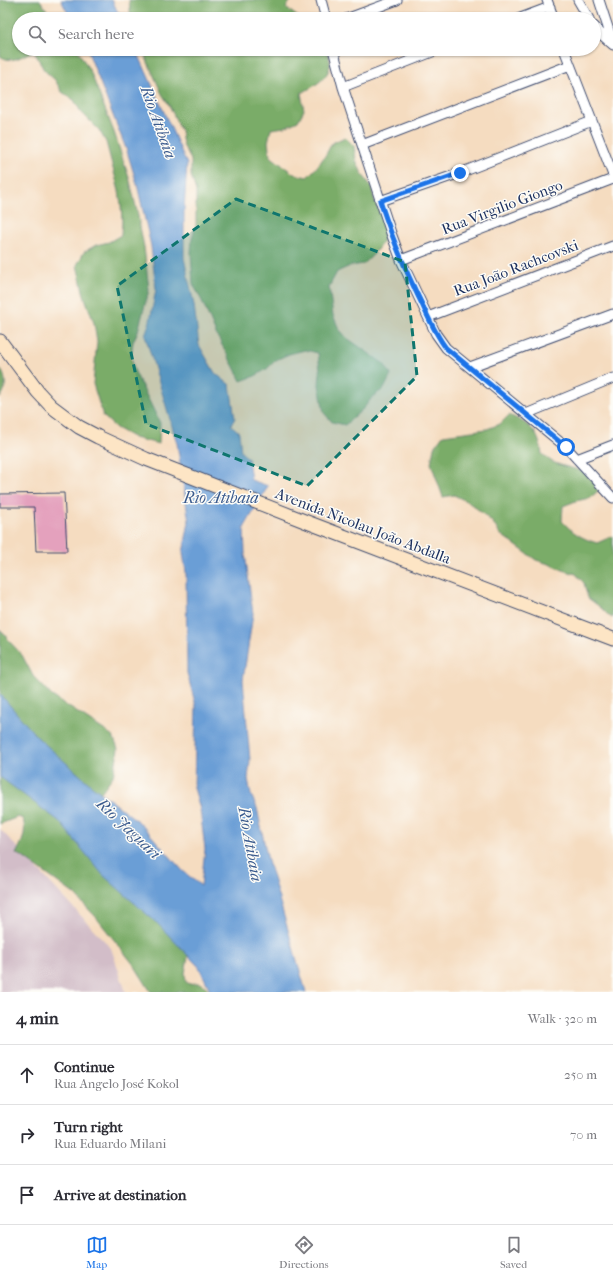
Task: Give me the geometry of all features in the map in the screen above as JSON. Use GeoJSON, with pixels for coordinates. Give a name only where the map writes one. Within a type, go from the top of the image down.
{"type":"FeatureCollection","features":[{"type":"Feature","properties":{"kind":"main road","name":"Avenida Nicolau João Abdalla"},"geometry":{"type":"LineString","coordinates":[[0,341],[38,392],[51,406],[79,427],[92,434],[146,459],[613,639]]}},
{"type":"Feature","properties":{"kind":"street"},"geometry":{"type":"LineString","coordinates":[[321,0],[324,12]]}},
{"type":"Feature","properties":{"kind":"street"},"geometry":{"type":"LineString","coordinates":[[365,12],[397,0]]}},
{"type":"Feature","properties":{"kind":"street"},"geometry":{"type":"LineString","coordinates":[[578,0],[584,12]]}},
{"type":"Feature","properties":{"kind":"street"},"geometry":{"type":"LineString","coordinates":[[599,0],[613,44]]}},
{"type":"Feature","properties":{"kind":"street"},"geometry":{"type":"LineString","coordinates":[[532,12],[549,3]]}},
{"type":"Feature","properties":{"kind":"street"},"geometry":{"type":"LineString","coordinates":[[601,34],[613,44]]}},
{"type":"Feature","properties":{"kind":"street"},"geometry":{"type":"LineString","coordinates":[[335,56],[343,87],[401,260],[436,334],[446,348],[566,447],[613,498]]}},
{"type":"Feature","properties":{"kind":"street"},"geometry":{"type":"LineString","coordinates":[[343,87],[422,56]]}},
{"type":"Feature","properties":{"kind":"street"},"geometry":{"type":"LineString","coordinates":[[567,56],[613,175]]}},
{"type":"Feature","properties":{"kind":"street"},"geometry":{"type":"LineString","coordinates":[[362,145],[570,65]]}},
{"type":"Feature","properties":{"kind":"street"},"geometry":{"type":"LineString","coordinates":[[380,201],[460,173],[592,121]]}},
{"type":"Feature","properties":{"kind":"street","name":"Rua Virgilio Giongo"},"geometry":{"type":"LineString","coordinates":[[401,260],[613,179]]}},
{"type":"Feature","properties":{"kind":"street","name":"Rua João Rachcovski"},"geometry":{"type":"LineString","coordinates":[[428,317],[613,246]]}},
{"type":"Feature","properties":{"kind":"street"},"geometry":{"type":"LineString","coordinates":[[470,368],[613,314]]}},
{"type":"Feature","properties":{"kind":"street"},"geometry":{"type":"LineString","coordinates":[[526,414],[613,378]]}},
{"type":"Feature","properties":{"kind":"street"},"geometry":{"type":"LineString","coordinates":[[577,459],[613,445]]}},
{"type":"Feature","properties":{"kind":"highlighted area"},"geometry":{"type":"Polygon","coordinates":[[[236,199],[405,262],[417,376],[307,486],[146,424],[117,286],[236,199]]]}},
{"type":"Feature","properties":{"kind":"shaded area"},"geometry":{"type":"Polygon","coordinates":[[[0,829],[111,948],[126,992],[0,992],[0,829]]]}},
{"type":"Feature","properties":{"kind":"green space"},"geometry":{"type":"Polygon","coordinates":[[[0,0],[40,0],[48,12],[12,12],[12,56],[22,56],[9,60],[0,56],[0,0]]]}},
{"type":"Feature","properties":{"kind":"green space"},"geometry":{"type":"Polygon","coordinates":[[[129,0],[291,0],[286,8],[291,12],[130,12],[129,0]]]}},
{"type":"Feature","properties":{"kind":"green space"},"geometry":{"type":"Polygon","coordinates":[[[37,56],[81,56],[91,73],[114,132],[130,181],[144,247],[149,290],[138,331],[133,342],[131,357],[134,370],[160,423],[159,444],[134,438],[116,428],[103,416],[93,384],[97,341],[94,323],[84,295],[77,265],[84,252],[96,245],[109,242],[121,235],[122,221],[119,191],[106,142],[99,130],[81,112],[74,100],[62,92],[55,80],[44,70],[37,56]]]}},
{"type":"Feature","properties":{"kind":"green space"},"geometry":{"type":"Polygon","coordinates":[[[145,56],[328,56],[330,65],[327,74],[319,82],[301,93],[304,110],[298,121],[285,127],[271,129],[268,142],[270,156],[294,174],[307,177],[325,156],[332,143],[345,137],[354,146],[356,160],[362,174],[371,186],[375,202],[383,216],[385,230],[382,243],[373,255],[364,264],[350,266],[337,272],[329,287],[333,315],[339,329],[347,338],[384,364],[391,375],[384,389],[373,396],[364,408],[345,425],[332,422],[324,413],[319,385],[320,371],[318,353],[305,350],[289,354],[276,360],[267,369],[255,376],[241,381],[217,336],[193,284],[191,253],[192,238],[196,225],[196,191],[191,176],[191,160],[183,145],[181,131],[169,105],[162,94],[145,56]]]}},
{"type":"Feature","properties":{"kind":"green space"},"geometry":{"type":"Polygon","coordinates":[[[0,368],[4,376],[5,387],[0,398],[0,368]]]}},
{"type":"Feature","properties":{"kind":"green space"},"geometry":{"type":"Polygon","coordinates":[[[509,415],[528,425],[532,429],[538,439],[542,454],[550,461],[580,470],[589,476],[599,490],[590,498],[563,506],[562,521],[578,535],[597,543],[613,536],[613,618],[588,598],[584,583],[576,574],[536,560],[500,534],[493,523],[468,502],[454,495],[443,497],[431,463],[434,447],[443,435],[487,429],[500,424],[509,415]]]}},
{"type":"Feature","properties":{"kind":"green space"},"geometry":{"type":"Polygon","coordinates":[[[0,629],[22,655],[33,676],[52,696],[113,736],[118,749],[113,776],[96,799],[0,698],[0,629]]]}},
{"type":"Feature","properties":{"kind":"green space"},"geometry":{"type":"Polygon","coordinates":[[[0,745],[187,944],[188,957],[185,973],[186,982],[189,984],[201,984],[210,992],[151,992],[134,965],[95,916],[74,894],[20,855],[16,854],[23,837],[24,824],[23,819],[18,817],[0,824],[0,745]]]}},
{"type":"Feature","properties":{"kind":"water"},"geometry":{"type":"Polygon","coordinates":[[[61,0],[112,0],[118,12],[67,12],[61,0]]]}},
{"type":"Feature","properties":{"kind":"water","name":"Rio Atibaia"},"geometry":{"type":"Polygon","coordinates":[[[90,56],[139,56],[187,164],[184,210],[184,258],[194,305],[199,345],[215,373],[230,385],[235,418],[231,425],[239,432],[241,452],[248,458],[251,480],[268,486],[244,528],[245,553],[253,614],[243,680],[250,760],[248,779],[251,795],[257,808],[268,861],[306,992],[211,992],[199,967],[158,924],[103,875],[59,821],[0,777],[0,694],[37,737],[92,786],[139,822],[183,871],[201,886],[205,849],[200,809],[194,788],[196,706],[187,673],[186,572],[183,553],[189,522],[177,443],[145,335],[150,321],[156,289],[151,246],[137,184],[127,151],[90,56]]]}},
{"type":"Feature","properties":{"kind":"building"},"geometry":{"type":"Polygon","coordinates":[[[64,493],[67,551],[36,551],[34,507],[0,507],[0,494],[64,493]]]}},
{"type":"Feature","properties":{"kind":"route"},"geometry":{"type":"LineString","coordinates":[[460,173],[380,201],[401,260],[436,334],[446,348],[566,447]]}},
{"type":"Feature","properties":{"kind":"water label","name":"Rio Jaguari"},"geometry":{"type":"Point","coordinates":[129,828]}}]}
